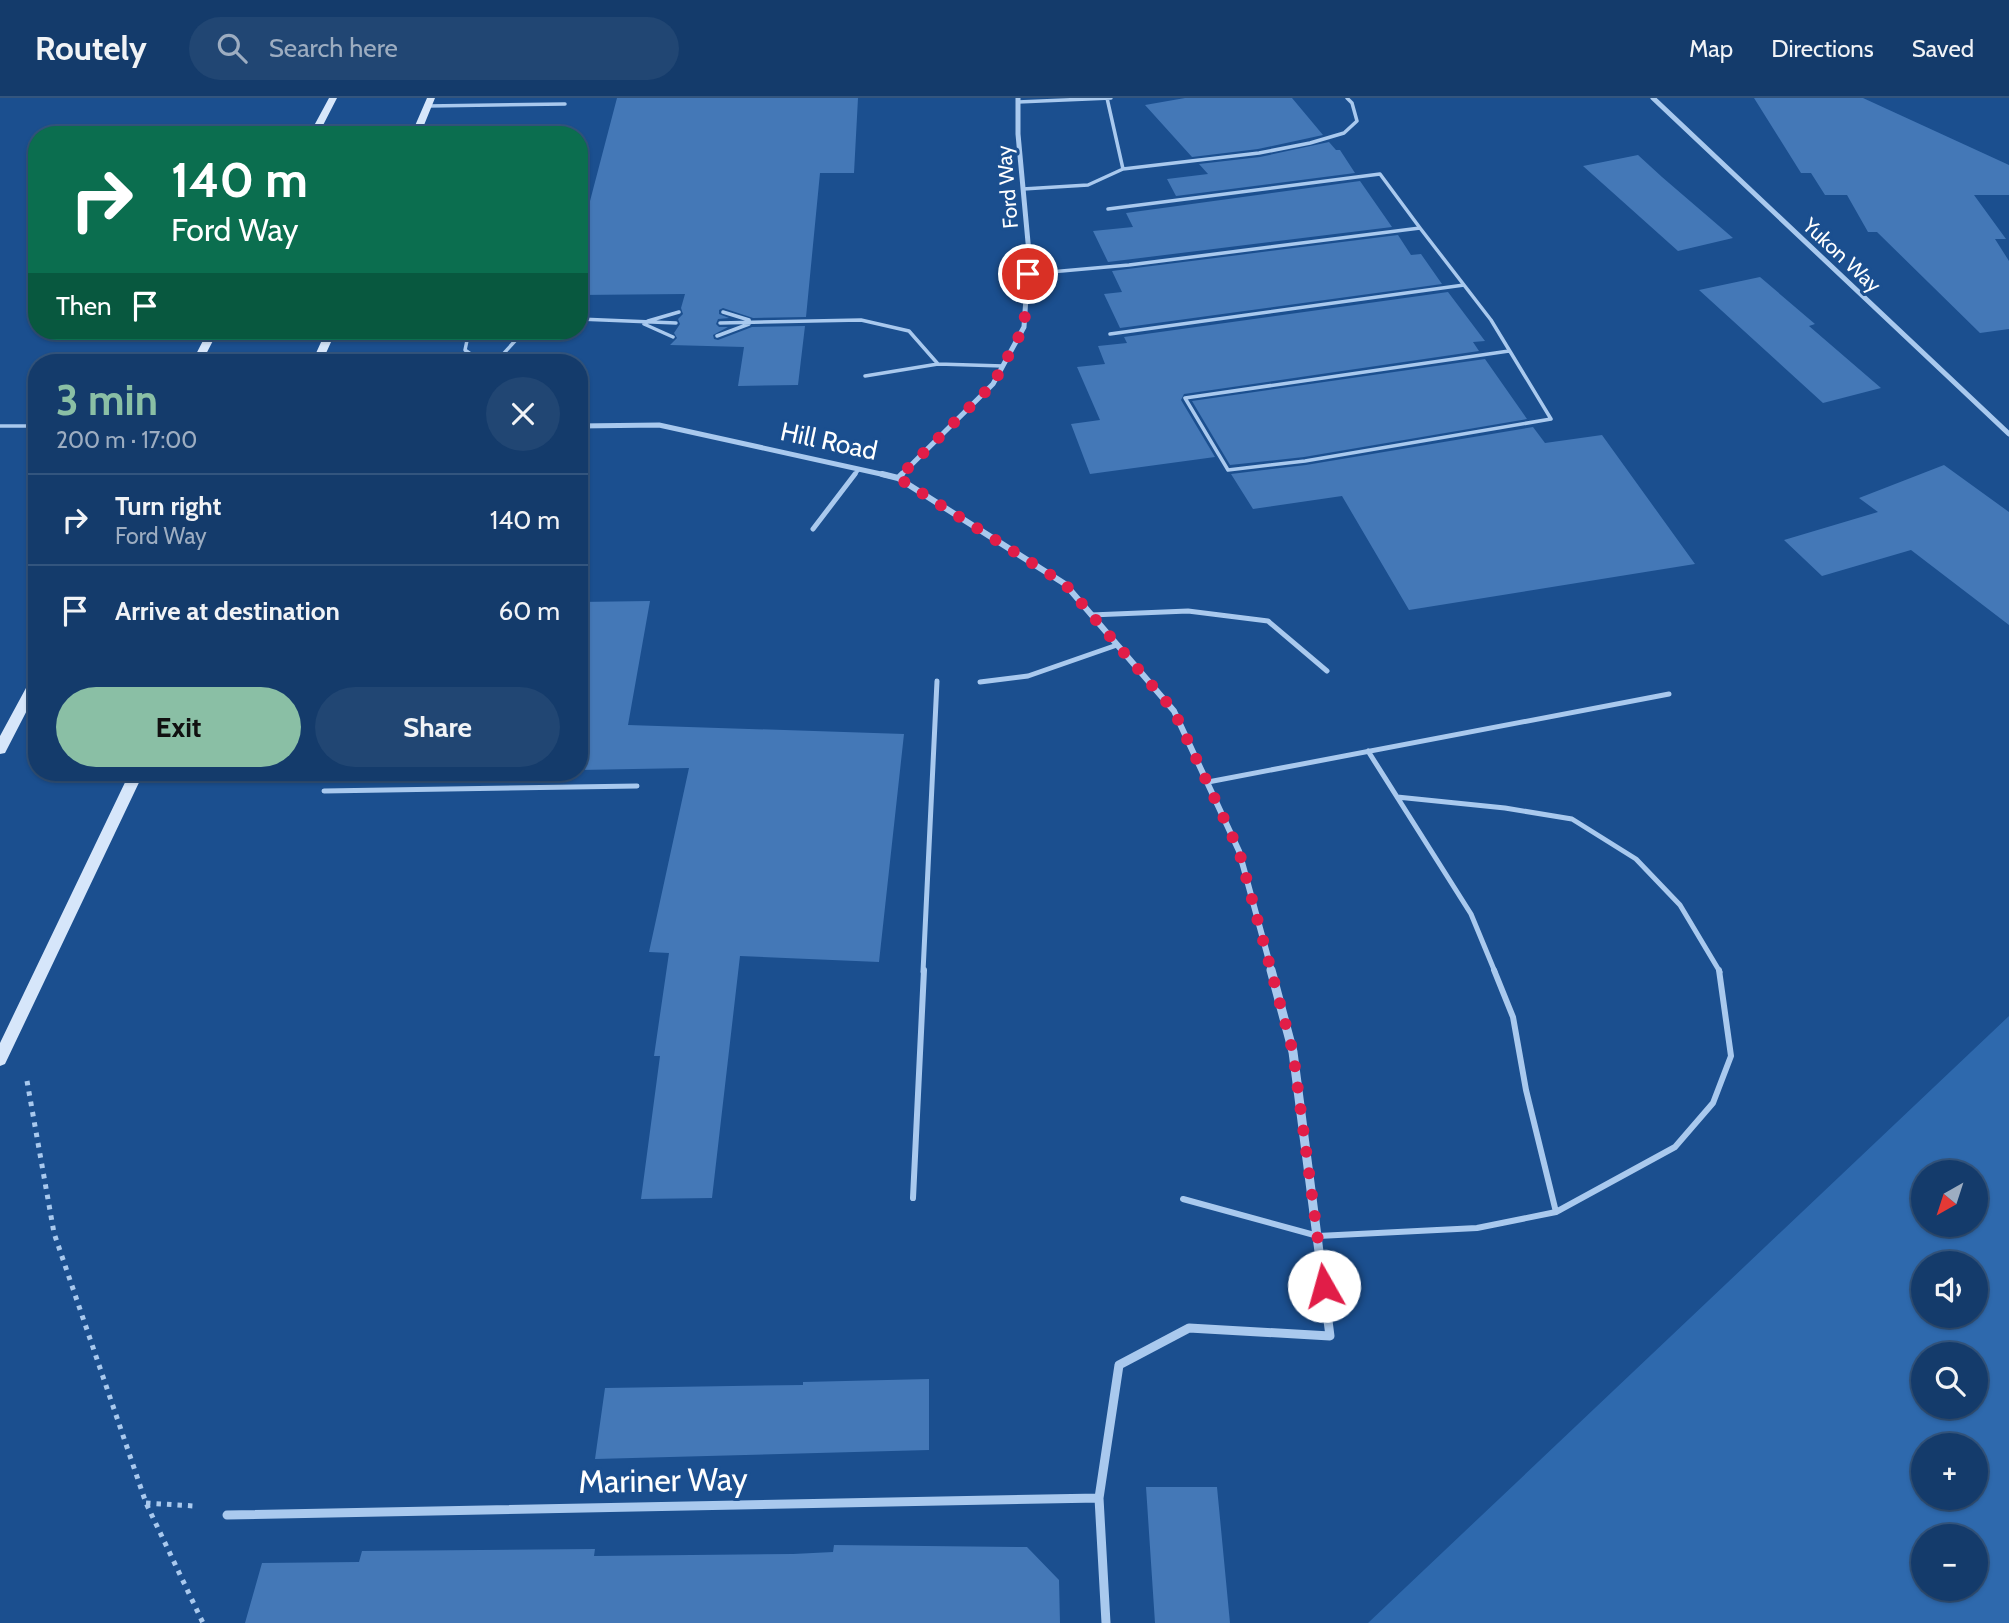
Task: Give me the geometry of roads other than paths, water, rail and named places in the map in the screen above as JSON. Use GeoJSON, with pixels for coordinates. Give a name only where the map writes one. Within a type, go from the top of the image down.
{"type":"FeatureCollection","features":[{"type":"Feature","properties":{"kind":"main road"},"geometry":{"type":"LineString","coordinates":[[318,126],[333,98]]}},
{"type":"Feature","properties":{"kind":"main road"},"geometry":{"type":"LineString","coordinates":[[419,126],[430,102]]}},
{"type":"Feature","properties":{"kind":"main road"},"geometry":{"type":"LineString","coordinates":[[0,749],[28,695]]}},
{"type":"Feature","properties":{"kind":"main road"},"geometry":{"type":"LineString","coordinates":[[0,1059],[133,781]]}},
{"type":"Feature","properties":{"kind":"street","name":"Yukon Way"},"geometry":{"type":"LineString","coordinates":[[1653,98],[2009,434]]}},
{"type":"Feature","properties":{"kind":"street","name":"Ford Way"},"geometry":{"type":"LineString","coordinates":[[898,478],[993,384],[1024,327],[1029,253],[1018,135],[1018,100]]}},
{"type":"Feature","properties":{"kind":"street","name":"Hill Road"},"geometry":{"type":"LineString","coordinates":[[588,426],[659,425],[898,478],[1065,584],[1174,711],[1208,782],[1239,851],[1293,1052],[1331,1336],[1189,1328],[1119,1365],[1099,1498]]}},
{"type":"Feature","properties":{"kind":"street","name":"Mariner Way"},"geometry":{"type":"LineString","coordinates":[[227,1515],[1099,1498]]}},
{"type":"Feature","properties":{"kind":"street"},"geometry":{"type":"LineString","coordinates":[[1099,1498],[1106,1623]]}},
{"type":"Feature","properties":{"kind":"lane"},"geometry":{"type":"LineString","coordinates":[[1018,100],[1109,98],[1123,169]]}},
{"type":"Feature","properties":{"kind":"lane"},"geometry":{"type":"LineString","coordinates":[[1023,189],[1085,188],[1108,181],[1123,169],[1259,153],[1344,133],[1357,121],[1352,103],[1347,98]]}},
{"type":"Feature","properties":{"kind":"lane"},"geometry":{"type":"LineString","coordinates":[[430,102],[565,104]]}},
{"type":"Feature","properties":{"kind":"lane"},"geometry":{"type":"LineString","coordinates":[[1108,209],[1380,174],[1490,320],[1551,419],[1305,461],[1228,470],[1185,398],[1509,351]]}},
{"type":"Feature","properties":{"kind":"lane"},"geometry":{"type":"LineString","coordinates":[[1028,274],[1129,265],[1420,228]]}},
{"type":"Feature","properties":{"kind":"lane"},"geometry":{"type":"LineString","coordinates":[[1110,334],[1464,285]]}},
{"type":"Feature","properties":{"kind":"lane"},"geometry":{"type":"LineString","coordinates":[[642,323],[679,312]]}},
{"type":"Feature","properties":{"kind":"lane"},"geometry":{"type":"LineString","coordinates":[[723,312],[756,322]]}},
{"type":"Feature","properties":{"kind":"lane"},"geometry":{"type":"LineString","coordinates":[[588,320],[676,323]]}},
{"type":"Feature","properties":{"kind":"lane"},"geometry":{"type":"LineString","coordinates":[[720,323],[861,320],[909,331],[938,365]]}},
{"type":"Feature","properties":{"kind":"lane"},"geometry":{"type":"LineString","coordinates":[[717,336],[756,322]]}},
{"type":"Feature","properties":{"kind":"lane"},"geometry":{"type":"LineString","coordinates":[[642,323],[673,337]]}},
{"type":"Feature","properties":{"kind":"lane"},"geometry":{"type":"LineString","coordinates":[[503,354],[516,340]]}},
{"type":"Feature","properties":{"kind":"lane"},"geometry":{"type":"LineString","coordinates":[[864,376],[938,365],[1003,366]]}},
{"type":"Feature","properties":{"kind":"lane"},"geometry":{"type":"LineString","coordinates":[[0,426],[28,426]]}},
{"type":"Feature","properties":{"kind":"lane"},"geometry":{"type":"LineString","coordinates":[[813,529],[859,469]]}},
{"type":"Feature","properties":{"kind":"lane"},"geometry":{"type":"LineString","coordinates":[[1091,615],[1188,611],[1268,621],[1327,671]]}},
{"type":"Feature","properties":{"kind":"lane"},"geometry":{"type":"LineString","coordinates":[[980,682],[1028,676],[1117,645]]}},
{"type":"Feature","properties":{"kind":"lane"},"geometry":{"type":"LineString","coordinates":[[913,1198],[937,681]]}},
{"type":"Feature","properties":{"kind":"lane"},"geometry":{"type":"LineString","coordinates":[[1208,782],[1669,694]]}},
{"type":"Feature","properties":{"kind":"lane"},"geometry":{"type":"LineString","coordinates":[[1368,751],[1471,914],[1513,1017],[1526,1090],[1556,1212]]}},
{"type":"Feature","properties":{"kind":"lane"},"geometry":{"type":"LineString","coordinates":[[324,791],[637,786]]}},
{"type":"Feature","properties":{"kind":"lane"},"geometry":{"type":"LineString","coordinates":[[1183,1199],[1318,1236],[1477,1228],[1556,1212],[1675,1147],[1713,1103],[1731,1056],[1719,968],[1679,905],[1636,859],[1572,819],[1505,808],[1397,797]]}}]}
